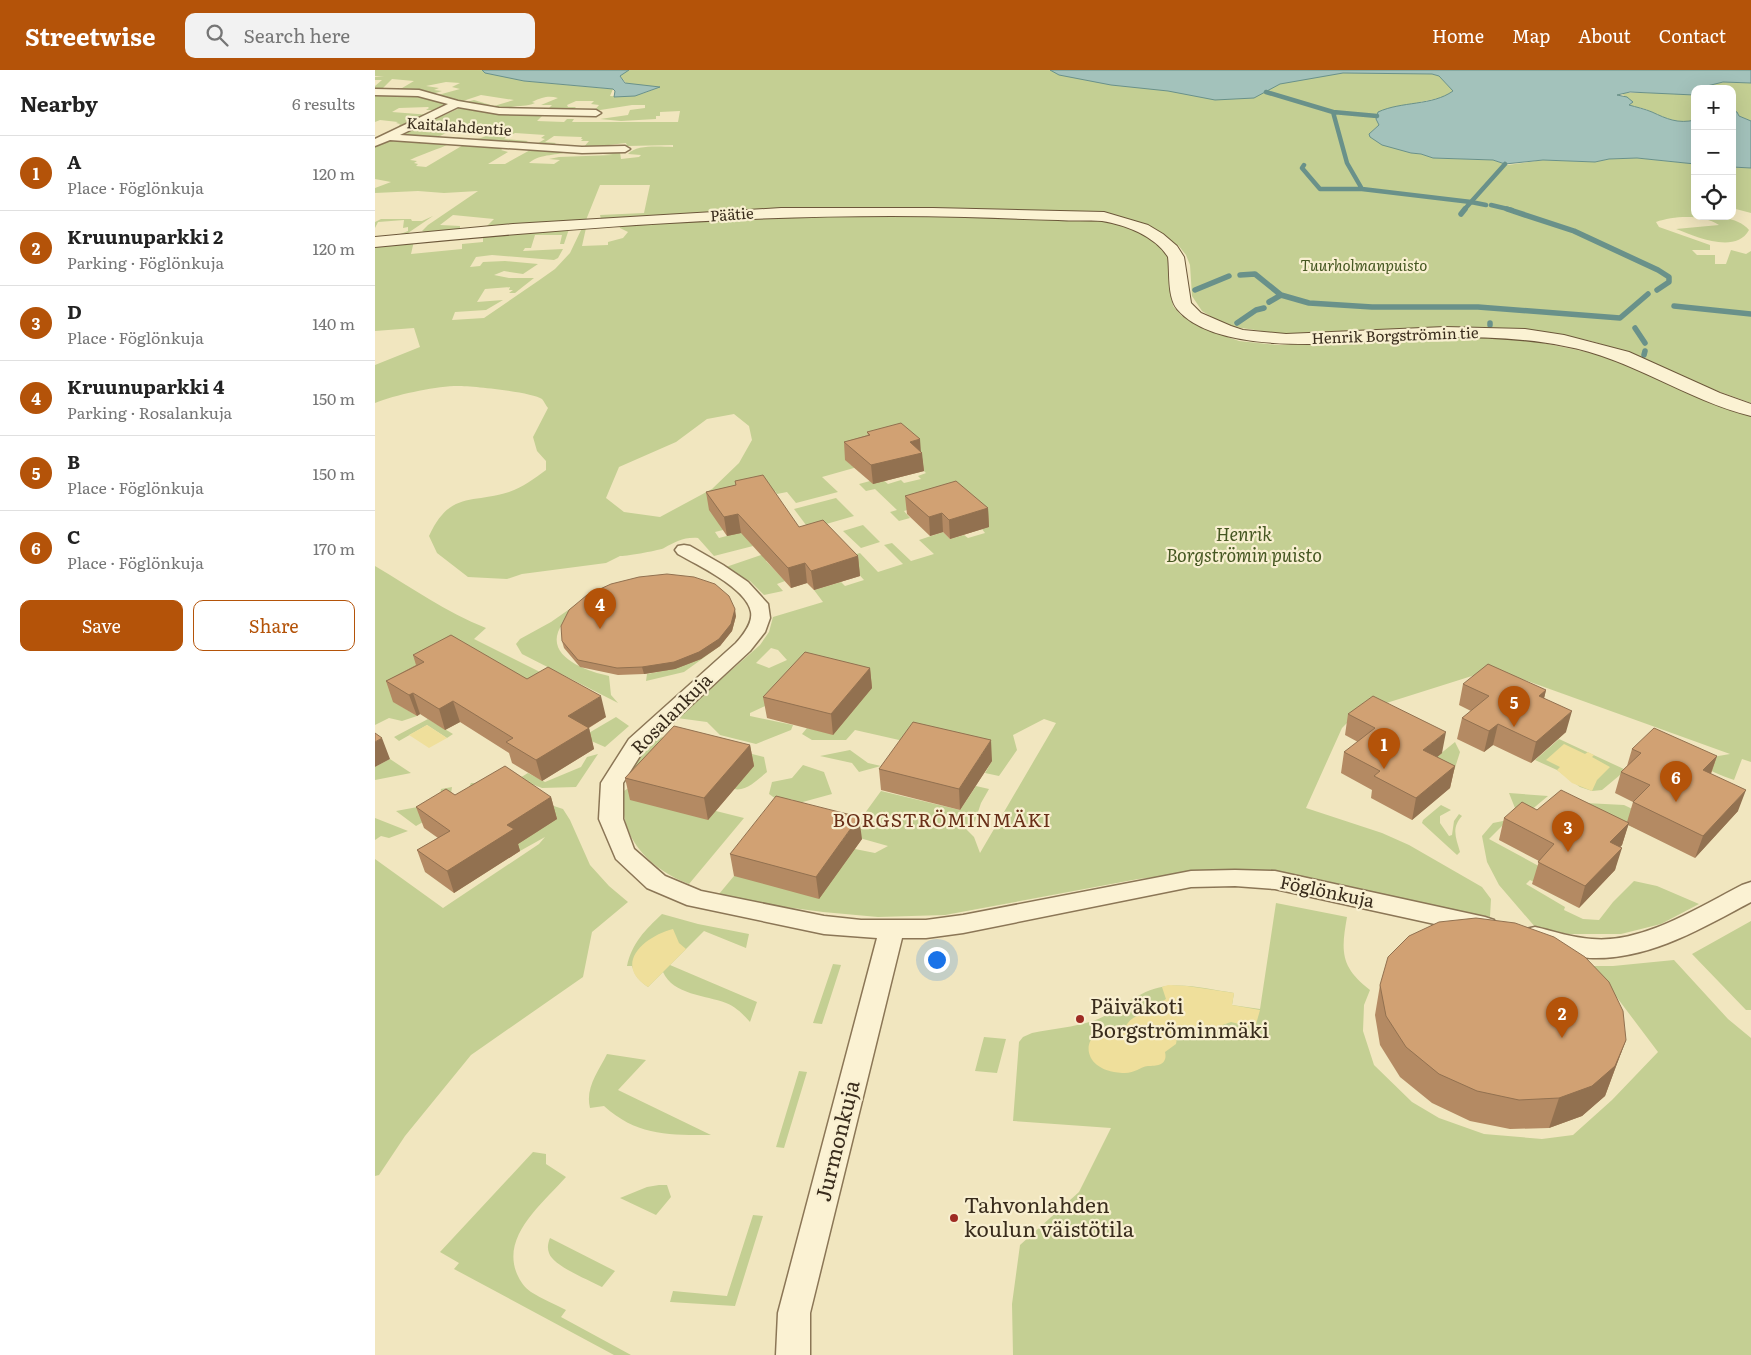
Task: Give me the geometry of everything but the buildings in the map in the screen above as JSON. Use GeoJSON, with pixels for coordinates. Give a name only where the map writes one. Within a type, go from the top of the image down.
{"type":"FeatureCollection","features":[{"type":"Feature","properties":{"kind":"street","name":"Kaitalahdentie"},"geometry":{"type":"LineString","coordinates":[[375,92],[419,93],[457,104]]}},
{"type":"Feature","properties":{"kind":"street","name":"Kaitalahdentie"},"geometry":{"type":"LineString","coordinates":[[390,137],[457,104]]}},
{"type":"Feature","properties":{"kind":"street"},"geometry":{"type":"LineString","coordinates":[[457,104],[499,111],[596,113]]}},
{"type":"Feature","properties":{"kind":"street","name":"Kaitalahdentie"},"geometry":{"type":"LineString","coordinates":[[390,137],[583,150],[625,149]]}},
{"type":"Feature","properties":{"kind":"street"},"geometry":{"type":"LineString","coordinates":[[375,143],[390,137]]}},
{"type":"Feature","properties":{"kind":"street","name":"Päätie"},"geometry":{"type":"LineString","coordinates":[[375,242],[513,229],[781,212],[1090,216]]}},
{"type":"Feature","properties":{"kind":"street","name":"Henrik Borgströmin tie"},"geometry":{"type":"LineString","coordinates":[[1090,216],[1132,224],[1143,228],[1165,243],[1175,258],[1179,296],[1183,305],[1195,317],[1225,330],[1266,338],[1286,339],[1448,332],[1509,334],[1560,340],[1625,357],[1706,394],[1751,410]]}},
{"type":"Feature","properties":{"kind":"street","name":"Rosalankuja"},"geometry":{"type":"LineString","coordinates":[[684,550],[748,590],[758,603],[761,614],[753,635],[743,647],[637,744],[613,783],[611,819],[624,852],[656,882],[696,899],[824,925],[892,929]]}},
{"type":"Feature","properties":{"kind":"street","name":"Föglönkuja"},"geometry":{"type":"LineString","coordinates":[[892,929],[963,924],[1191,879],[1235,878],[1275,880],[1592,949],[1617,947],[1665,936],[1751,891]]}},
{"type":"Feature","properties":{"kind":"street","name":"Jurmonkuja"},"geometry":{"type":"LineString","coordinates":[[793,1355],[794,1314],[892,929]]}},
{"type":"Feature","properties":{"kind":"green space","name":"Henrik Borgströmin puisto"},"geometry":{"type":"Polygon","coordinates":[[[375,70],[482,70],[524,81],[613,89],[610,96],[629,96],[641,94],[659,87],[627,84],[620,76],[619,70],[1347,70],[1432,74],[1439,76],[1453,91],[1444,97],[1420,102],[1378,121],[1379,125],[1369,134],[1411,153],[1434,158],[1493,160],[1508,165],[1543,160],[1595,162],[1609,159],[1637,158],[1691,164],[1691,217],[1671,218],[1656,222],[1659,227],[1710,245],[1710,250],[1692,250],[1697,255],[1715,255],[1715,264],[1726,264],[1731,250],[1746,254],[1751,251],[1751,403],[1704,386],[1626,351],[1587,340],[1530,331],[1289,335],[1235,327],[1218,321],[1202,311],[1192,296],[1190,265],[1186,255],[1178,245],[1164,247],[1170,257],[1173,306],[1182,316],[1200,327],[1239,341],[1278,345],[1476,336],[1538,342],[1597,354],[1643,370],[1698,397],[1751,415],[1751,762],[1742,759],[1734,780],[1708,769],[1695,760],[1730,754],[1494,669],[1358,712],[1342,728],[1306,808],[1382,833],[1409,845],[1482,887],[1491,899],[1490,917],[1275,874],[1233,869],[1138,879],[945,915],[878,917],[823,912],[770,905],[719,894],[734,876],[855,849],[875,853],[888,846],[849,835],[881,791],[960,810],[976,786],[989,789],[981,803],[975,821],[966,829],[974,837],[980,853],[1056,723],[1044,719],[1013,735],[1017,750],[999,776],[985,773],[992,761],[855,730],[846,740],[812,740],[802,734],[807,728],[833,734],[765,706],[750,713],[750,716],[793,725],[791,730],[756,744],[720,735],[707,722],[677,718],[760,645],[769,632],[773,617],[823,602],[814,590],[841,582],[845,586],[864,580],[844,558],[860,553],[878,572],[903,564],[884,545],[892,543],[911,561],[934,554],[919,540],[943,532],[950,539],[964,535],[968,538],[985,533],[982,529],[989,527],[931,503],[904,511],[910,518],[899,521],[890,512],[897,510],[875,489],[866,491],[859,484],[881,478],[888,484],[901,480],[904,483],[921,479],[918,476],[926,473],[912,460],[846,460],[851,465],[858,463],[861,466],[822,477],[838,492],[796,503],[787,492],[777,494],[775,491],[739,500],[723,530],[715,532],[719,538],[742,532],[753,546],[714,556],[698,538],[688,538],[661,549],[620,556],[606,563],[522,574],[507,579],[468,577],[437,553],[429,536],[437,522],[453,505],[472,499],[509,492],[533,480],[546,470],[546,461],[537,451],[533,437],[548,408],[542,399],[536,396],[461,386],[425,390],[375,403],[375,365],[420,347],[414,328],[375,331],[375,245],[414,241],[411,254],[462,249],[462,244],[483,242],[483,235],[569,229],[564,244],[560,244],[562,235],[535,235],[531,248],[525,248],[523,251],[563,249],[558,258],[554,260],[492,255],[476,257],[470,267],[480,266],[483,262],[505,261],[538,264],[523,274],[504,271],[494,275],[509,278],[534,278],[515,293],[509,293],[513,290],[509,290],[510,287],[485,289],[477,302],[503,300],[486,310],[455,312],[452,320],[484,318],[555,269],[570,253],[582,228],[586,228],[582,246],[608,245],[608,242],[623,238],[628,232],[620,228],[619,225],[601,219],[600,215],[644,213],[650,185],[600,185],[586,220],[486,227],[494,219],[453,215],[440,225],[460,226],[460,229],[425,232],[422,231],[428,225],[478,191],[375,193],[375,188],[391,182],[375,179],[375,146],[396,139],[451,143],[410,160],[417,161],[414,163],[418,164],[416,166],[426,167],[465,144],[505,147],[501,150],[508,152],[488,164],[505,164],[532,149],[547,150],[544,152],[572,151],[544,156],[529,163],[554,164],[560,160],[549,159],[613,155],[585,152],[620,152],[621,159],[639,157],[641,155],[628,154],[643,147],[673,147],[673,145],[627,146],[626,143],[583,148],[589,141],[581,141],[582,137],[554,136],[545,142],[556,143],[552,146],[535,145],[545,139],[541,138],[545,135],[515,133],[504,139],[528,141],[523,144],[450,140],[455,138],[479,139],[490,133],[450,131],[440,136],[414,138],[402,134],[460,108],[543,115],[537,121],[564,122],[567,119],[574,119],[572,122],[678,122],[680,111],[660,112],[660,116],[656,116],[656,119],[621,121],[600,119],[628,115],[630,110],[645,108],[645,105],[632,105],[594,111],[599,105],[591,104],[594,101],[576,101],[567,105],[568,107],[576,107],[573,110],[548,109],[552,105],[541,105],[558,98],[549,97],[536,100],[532,102],[535,103],[529,105],[487,108],[463,103],[474,100],[494,106],[514,100],[481,95],[460,102],[438,95],[460,89],[452,87],[460,83],[446,82],[426,86],[439,88],[434,90],[442,91],[432,94],[397,91],[414,81],[392,79],[380,91],[375,91],[375,86],[382,80],[375,80],[375,77],[384,76],[375,76],[375,70]],[[734,414],[707,419],[676,442],[619,467],[606,498],[624,512],[660,517],[712,489],[739,463],[752,440],[749,426],[734,414]],[[771,648],[756,663],[769,668],[787,660],[778,650],[771,648]]]}},
{"type":"Feature","properties":{"kind":"green space"},"geometry":{"type":"Polygon","coordinates":[[[1723,82],[1751,83],[1751,121],[1739,116],[1736,112],[1736,85],[1710,85],[1723,82]]]}},
{"type":"Feature","properties":{"kind":"green space"},"geometry":{"type":"Polygon","coordinates":[[[1621,93],[1691,95],[1691,120],[1673,120],[1663,117],[1628,105],[1631,102],[1621,93]]]}},
{"type":"Feature","properties":{"kind":"green space"},"geometry":{"type":"Polygon","coordinates":[[[375,94],[417,95],[445,103],[446,106],[434,110],[426,110],[428,107],[399,108],[392,112],[431,115],[397,130],[400,124],[396,123],[398,122],[380,120],[375,122],[375,94]]]}},
{"type":"Feature","properties":{"kind":"green space"},"geometry":{"type":"Polygon","coordinates":[[[1736,167],[1751,168],[1751,213],[1736,209],[1736,167]]]}},
{"type":"Feature","properties":{"kind":"green space"},"geometry":{"type":"Polygon","coordinates":[[[433,216],[408,233],[398,235],[408,231],[408,227],[403,228],[404,220],[378,222],[375,228],[375,222],[381,219],[411,219],[412,221],[422,221],[433,216]]]}},
{"type":"Feature","properties":{"kind":"green space","name":"Henrik Borgströmin puisto"},"geometry":{"type":"Polygon","coordinates":[[[1708,220],[1733,220],[1744,225],[1749,230],[1743,237],[1725,243],[1714,242],[1676,229],[1719,225],[1708,220]]]}},
{"type":"Feature","properties":{"kind":"green space"},"geometry":{"type":"Polygon","coordinates":[[[836,498],[854,516],[809,529],[794,509],[836,498]]]}},
{"type":"Feature","properties":{"kind":"green space"},"geometry":{"type":"Polygon","coordinates":[[[863,525],[880,542],[861,548],[843,531],[863,525]]]}},
{"type":"Feature","properties":{"kind":"green space"},"geometry":{"type":"Polygon","coordinates":[[[776,550],[766,561],[785,581],[777,584],[783,591],[764,595],[750,581],[723,568],[776,550]]]}},
{"type":"Feature","properties":{"kind":"green space"},"geometry":{"type":"Polygon","coordinates":[[[375,566],[443,607],[486,628],[474,639],[598,701],[394,702],[417,716],[402,721],[389,718],[375,725],[375,566]]]}},
{"type":"Feature","properties":{"kind":"green space"},"geometry":{"type":"Polygon","coordinates":[[[594,592],[563,623],[557,634],[557,644],[561,653],[568,660],[588,670],[609,676],[611,695],[618,703],[522,654],[516,644],[520,639],[551,622],[594,592]]]}},
{"type":"Feature","properties":{"kind":"green space"},"geometry":{"type":"Polygon","coordinates":[[[720,646],[684,672],[646,681],[647,674],[685,664],[720,646]]]}},
{"type":"Feature","properties":{"kind":"green space"},"geometry":{"type":"Polygon","coordinates":[[[616,717],[629,726],[605,747],[589,740],[587,734],[616,717]]]}},
{"type":"Feature","properties":{"kind":"green space"},"geometry":{"type":"Polygon","coordinates":[[[428,719],[453,734],[447,738],[427,725],[399,741],[394,737],[428,719]]]}},
{"type":"Feature","properties":{"kind":"green space"},"geometry":{"type":"Polygon","coordinates":[[[676,735],[764,757],[767,772],[743,789],[734,789],[753,766],[627,778],[653,739],[676,735]]]}},
{"type":"Feature","properties":{"kind":"green space"},"geometry":{"type":"Polygon","coordinates":[[[1559,739],[1626,770],[1602,790],[1592,791],[1580,787],[1557,770],[1535,760],[1559,739]]]}},
{"type":"Feature","properties":{"kind":"green space"},"geometry":{"type":"Polygon","coordinates":[[[1455,742],[1460,752],[1454,771],[1451,774],[1424,767],[1455,742]]]}},
{"type":"Feature","properties":{"kind":"green space"},"geometry":{"type":"Polygon","coordinates":[[[850,750],[868,763],[881,766],[859,772],[852,763],[820,756],[850,750]]]}},
{"type":"Feature","properties":{"kind":"green space"},"geometry":{"type":"Polygon","coordinates":[[[598,754],[576,787],[542,788],[518,779],[528,773],[545,782],[581,767],[587,757],[598,754]]]}},
{"type":"Feature","properties":{"kind":"green space"},"geometry":{"type":"Polygon","coordinates":[[[390,759],[411,773],[375,780],[375,767],[390,759]]]}},
{"type":"Feature","properties":{"kind":"green space"},"geometry":{"type":"Polygon","coordinates":[[[803,765],[824,772],[832,794],[799,803],[791,799],[779,801],[769,794],[772,782],[792,778],[803,765]]]}},
{"type":"Feature","properties":{"kind":"green space"},"geometry":{"type":"Polygon","coordinates":[[[660,767],[716,811],[744,818],[689,884],[674,878],[649,860],[631,836],[626,822],[623,807],[624,791],[660,767]]]}},
{"type":"Feature","properties":{"kind":"green space"},"geometry":{"type":"Polygon","coordinates":[[[471,783],[484,783],[563,809],[570,820],[590,865],[609,886],[628,902],[592,932],[583,977],[471,1055],[405,1136],[379,1175],[375,1176],[375,859],[443,908],[539,844],[545,837],[520,851],[463,799],[471,783]]]}},
{"type":"Feature","properties":{"kind":"green space"},"geometry":{"type":"Polygon","coordinates":[[[452,787],[449,807],[416,826],[396,811],[439,803],[441,789],[452,787]]]}},
{"type":"Feature","properties":{"kind":"green space"},"geometry":{"type":"Polygon","coordinates":[[[1509,793],[1548,796],[1524,816],[1515,808],[1509,793]]]}},
{"type":"Feature","properties":{"kind":"green space"},"geometry":{"type":"Polygon","coordinates":[[[1566,802],[1624,805],[1647,816],[1648,822],[1639,830],[1566,802]]]}},
{"type":"Feature","properties":{"kind":"green space"},"geometry":{"type":"Polygon","coordinates":[[[1441,805],[1451,810],[1440,816],[1440,823],[1449,836],[1452,835],[1454,821],[1459,814],[1462,816],[1455,829],[1460,852],[1457,855],[1422,823],[1441,805]]]}},
{"type":"Feature","properties":{"kind":"green space"},"geometry":{"type":"Polygon","coordinates":[[[375,818],[408,831],[389,838],[381,836],[375,840],[375,818]]]}},
{"type":"Feature","properties":{"kind":"green space"},"geometry":{"type":"Polygon","coordinates":[[[1507,821],[1489,839],[1546,870],[1534,882],[1530,880],[1526,884],[1565,907],[1564,910],[1583,919],[1599,920],[1613,902],[1634,881],[1657,886],[1699,904],[1661,924],[1621,934],[1568,934],[1536,928],[1499,885],[1487,862],[1482,836],[1493,823],[1507,821]]]}},
{"type":"Feature","properties":{"kind":"green space"},"geometry":{"type":"Polygon","coordinates":[[[1276,903],[1347,917],[1344,940],[1345,958],[1353,974],[1370,990],[1364,1005],[1363,1031],[1374,1065],[1412,1102],[1439,1118],[1484,1134],[1542,1139],[1573,1135],[1612,1100],[1658,1052],[1609,987],[1576,966],[1613,966],[1674,960],[1728,1019],[1751,1038],[1751,1355],[1013,1355],[1012,1304],[1020,1245],[1079,1192],[1111,1128],[1013,1121],[1019,1042],[1023,1037],[1032,1033],[1093,1021],[1148,991],[1169,986],[1193,987],[1234,993],[1232,1005],[1260,1009],[1276,903]]]}},
{"type":"Feature","properties":{"kind":"green space"},"geometry":{"type":"Polygon","coordinates":[[[662,914],[698,924],[749,934],[746,948],[704,931],[670,965],[757,1002],[750,1022],[730,1005],[682,990],[668,980],[663,972],[648,987],[638,978],[632,966],[627,966],[632,950],[640,937],[662,914]]]}},
{"type":"Feature","properties":{"kind":"green space"},"geometry":{"type":"Polygon","coordinates":[[[1751,921],[1751,1010],[1746,1010],[1692,954],[1751,921]]]}},
{"type":"Feature","properties":{"kind":"green space"},"geometry":{"type":"Polygon","coordinates":[[[833,964],[841,965],[822,1024],[813,1023],[833,964]]]}},
{"type":"Feature","properties":{"kind":"green space"},"geometry":{"type":"Polygon","coordinates":[[[984,1037],[1006,1039],[997,1073],[975,1071],[984,1037]]]}},
{"type":"Feature","properties":{"kind":"green space"},"geometry":{"type":"Polygon","coordinates":[[[607,1054],[646,1060],[618,1090],[711,1135],[681,1135],[654,1132],[629,1123],[616,1116],[604,1106],[590,1108],[589,1094],[591,1087],[607,1054]]]}},
{"type":"Feature","properties":{"kind":"green space"},"geometry":{"type":"Polygon","coordinates":[[[799,1071],[807,1072],[784,1148],[776,1147],[799,1071]]]}},
{"type":"Feature","properties":{"kind":"green space"},"geometry":{"type":"Polygon","coordinates":[[[533,1152],[546,1154],[546,1164],[566,1177],[536,1210],[519,1234],[514,1260],[518,1277],[531,1292],[566,1310],[561,1317],[631,1355],[614,1355],[454,1269],[459,1263],[440,1252],[533,1152]]]}},
{"type":"Feature","properties":{"kind":"green space"},"geometry":{"type":"Polygon","coordinates":[[[667,1185],[671,1197],[656,1215],[620,1198],[647,1187],[667,1185]]]}},
{"type":"Feature","properties":{"kind":"green space"},"geometry":{"type":"Polygon","coordinates":[[[753,1215],[763,1216],[735,1306],[670,1302],[673,1291],[727,1296],[753,1215]]]}},
{"type":"Feature","properties":{"kind":"green space"},"geometry":{"type":"Polygon","coordinates":[[[550,1238],[615,1271],[602,1287],[581,1277],[564,1268],[552,1258],[548,1249],[550,1238]]]}},
{"type":"Feature","properties":{"kind":"sand"},"geometry":{"type":"Polygon","coordinates":[[[427,725],[447,738],[429,748],[409,735],[427,725]]]}},
{"type":"Feature","properties":{"kind":"sand"},"geometry":{"type":"Polygon","coordinates":[[[1564,744],[1585,754],[1588,752],[1594,755],[1592,757],[1610,767],[1597,780],[1592,791],[1572,783],[1557,770],[1560,767],[1546,760],[1564,744]]]}},
{"type":"Feature","properties":{"kind":"sand"},"geometry":{"type":"Polygon","coordinates":[[[673,929],[679,943],[686,949],[648,987],[638,978],[633,969],[633,960],[643,944],[673,929]]]}},
{"type":"Feature","properties":{"kind":"sand"},"geometry":{"type":"Polygon","coordinates":[[[1168,985],[1234,993],[1232,1005],[1260,1010],[1255,1028],[1231,1022],[1194,1035],[1178,1032],[1176,1044],[1165,1052],[1165,1060],[1161,1064],[1130,1072],[1122,1073],[1107,1070],[1096,1064],[1090,1056],[1091,1039],[1099,1032],[1110,1028],[1125,1028],[1137,1016],[1154,1013],[1156,1005],[1166,999],[1162,987],[1168,985]]]}},
{"type":"Feature","properties":{"kind":"water"},"geometry":{"type":"Polygon","coordinates":[[[482,70],[629,70],[620,76],[625,83],[660,87],[635,96],[614,97],[615,91],[613,89],[524,81],[485,73],[482,70]]]}},
{"type":"Feature","properties":{"kind":"water"},"geometry":{"type":"Polygon","coordinates":[[[1050,70],[1751,70],[1751,83],[1723,82],[1711,85],[1691,85],[1691,95],[1630,92],[1617,95],[1627,97],[1633,102],[1629,105],[1668,119],[1691,120],[1691,164],[1637,158],[1609,159],[1595,162],[1543,160],[1505,164],[1493,160],[1433,158],[1382,145],[1370,137],[1369,134],[1379,125],[1376,119],[1378,112],[1397,106],[1436,99],[1453,91],[1439,76],[1432,74],[1343,73],[1280,84],[1254,98],[1215,100],[1168,91],[1111,85],[1059,75],[1050,70]]]}},
{"type":"Feature","properties":{"kind":"water"},"geometry":{"type":"Polygon","coordinates":[[[1736,112],[1739,116],[1751,121],[1751,168],[1736,167],[1736,112]]]}},
{"type":"Feature","properties":{"kind":"waterway"},"geometry":{"type":"LineString","coordinates":[[1266,92],[1333,112]]}},
{"type":"Feature","properties":{"kind":"waterway"},"geometry":{"type":"LineString","coordinates":[[1333,112],[1377,116]]}},
{"type":"Feature","properties":{"kind":"waterway"},"geometry":{"type":"LineString","coordinates":[[1333,112],[1347,163],[1362,189]]}},
{"type":"Feature","properties":{"kind":"waterway"},"geometry":{"type":"LineString","coordinates":[[1471,202],[1505,164]]}},
{"type":"Feature","properties":{"kind":"waterway"},"geometry":{"type":"LineString","coordinates":[[1304,165],[1302,168],[1320,189],[1362,189]]}},
{"type":"Feature","properties":{"kind":"waterway"},"geometry":{"type":"LineString","coordinates":[[1362,189],[1471,202]]}},
{"type":"Feature","properties":{"kind":"waterway"},"geometry":{"type":"LineString","coordinates":[[1464,210],[1471,202]]}},
{"type":"Feature","properties":{"kind":"waterway"},"geometry":{"type":"LineString","coordinates":[[1471,202],[1486,205]]}},
{"type":"Feature","properties":{"kind":"waterway"},"geometry":{"type":"LineString","coordinates":[[1491,205],[1512,210]]}},
{"type":"Feature","properties":{"kind":"waterway"},"geometry":{"type":"LineString","coordinates":[[1461,214],[1465,209]]}},
{"type":"Feature","properties":{"kind":"waterway"},"geometry":{"type":"LineString","coordinates":[[1507,209],[1574,231],[1658,270],[1669,277],[1669,282],[1657,290]]}},
{"type":"Feature","properties":{"kind":"waterway"},"geometry":{"type":"LineString","coordinates":[[1240,275],[1255,274],[1281,295]]}},
{"type":"Feature","properties":{"kind":"waterway"},"geometry":{"type":"LineString","coordinates":[[1195,290],[1229,276]]}},
{"type":"Feature","properties":{"kind":"waterway"},"geometry":{"type":"LineString","coordinates":[[1281,295],[1309,303],[1372,307],[1478,307],[1620,318],[1648,294]]}},
{"type":"Feature","properties":{"kind":"waterway"},"geometry":{"type":"LineString","coordinates":[[1269,302],[1281,295]]}},
{"type":"Feature","properties":{"kind":"waterway"},"geometry":{"type":"LineString","coordinates":[[1674,306],[1751,314]]}},
{"type":"Feature","properties":{"kind":"waterway"},"geometry":{"type":"LineString","coordinates":[[1237,323],[1256,310],[1264,308]]}},
{"type":"Feature","properties":{"kind":"waterway"},"geometry":{"type":"LineString","coordinates":[[1635,328],[1645,343]]}},
{"type":"Feature","properties":{"kind":"waterway"},"geometry":{"type":"LineString","coordinates":[[1644,355],[1645,351]]}},
{"type":"Feature","properties":{"kind":"place","name":"Kruunuparkki 4"},"geometry":{"type":"Point","coordinates":[600,629]}},
{"type":"Feature","properties":{"kind":"place","name":"B"},"geometry":{"type":"Point","coordinates":[1514,727]}},
{"type":"Feature","properties":{"kind":"place","name":"A"},"geometry":{"type":"Point","coordinates":[1384,769]}},
{"type":"Feature","properties":{"kind":"place","name":"C"},"geometry":{"type":"Point","coordinates":[1676,802]}},
{"type":"Feature","properties":{"kind":"place","name":"D"},"geometry":{"type":"Point","coordinates":[1568,852]}},
{"type":"Feature","properties":{"kind":"place","name":"Päiväkoti Borgströminmäki"},"geometry":{"type":"Point","coordinates":[1080,1019]}},
{"type":"Feature","properties":{"kind":"place","name":"Kruunuparkki 2"},"geometry":{"type":"Point","coordinates":[1562,1038]}},
{"type":"Feature","properties":{"kind":"place","name":"Tahvonlahden koulun väistötila"},"geometry":{"type":"Point","coordinates":[954,1218]}},
{"type":"Feature","properties":{"kind":"district","name":"BORGSTRÖMINMÄKI"},"geometry":{"type":"Point","coordinates":[942,820]}},
{"type":"Feature","properties":{"kind":"park label","name":"Tuurholmanpuisto"},"geometry":{"type":"Point","coordinates":[1364,266]}}]}
